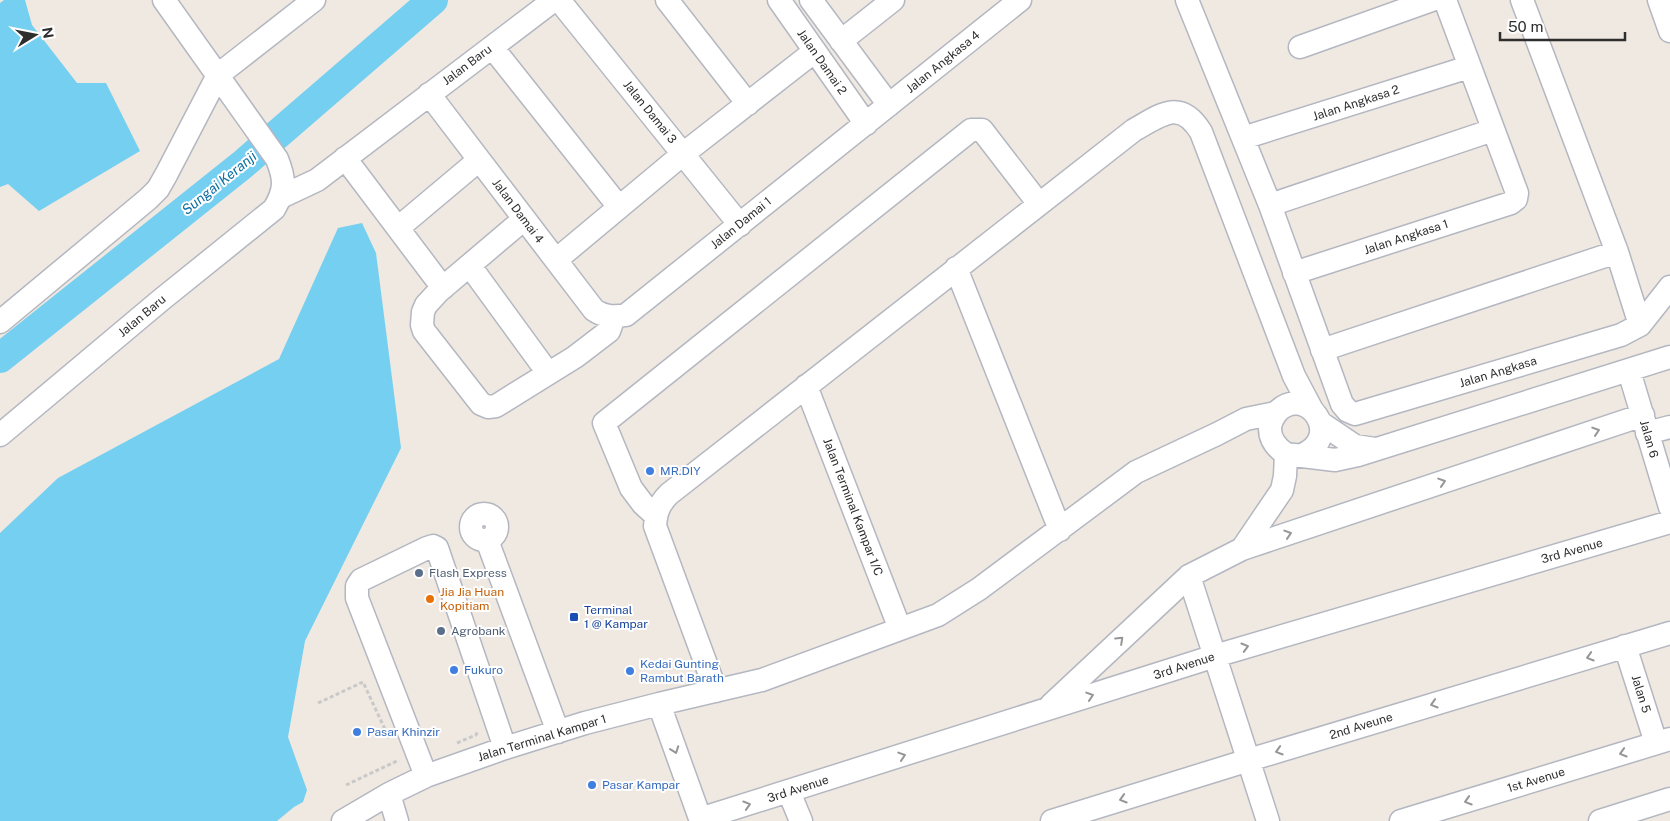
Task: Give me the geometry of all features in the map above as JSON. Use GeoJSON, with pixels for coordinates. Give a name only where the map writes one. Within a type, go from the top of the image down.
{"type":"FeatureCollection","features":[{"type":"Feature","properties":{"kind":"street"},"geometry":{"type":"LineString","coordinates":[[164,0],[277,159],[283,175],[281,197]]}},
{"type":"Feature","properties":{"kind":"street","name":"Jalan Baru"},"geometry":{"type":"LineString","coordinates":[[0,435],[161,300],[274,209],[281,197],[317,180],[554,0]]}},
{"type":"Feature","properties":{"kind":"street","name":"Jalan Damai 3"},"geometry":{"type":"LineString","coordinates":[[559,0],[740,225]]}},
{"type":"Feature","properties":{"kind":"street"},"geometry":{"type":"LineString","coordinates":[[668,0],[748,104]]}},
{"type":"Feature","properties":{"kind":"street","name":"Jalan Damai 2"},"geometry":{"type":"LineString","coordinates":[[779,0],[866,124]]}},
{"type":"Feature","properties":{"kind":"street"},"geometry":{"type":"LineString","coordinates":[[811,0],[889,105]]}},
{"type":"Feature","properties":{"kind":"street"},"geometry":{"type":"LineString","coordinates":[[841,41],[893,0]]}},
{"type":"Feature","properties":{"kind":"street","name":"Jalan Angkasa 4"},"geometry":{"type":"LineString","coordinates":[[866,124],[1020,0]]}},
{"type":"Feature","properties":{"kind":"street"},"geometry":{"type":"LineString","coordinates":[[1300,48],[1432,0]]}},
{"type":"Feature","properties":{"kind":"street"},"geometry":{"type":"LineString","coordinates":[[1270,205],[1493,130],[1445,0]]}},
{"type":"Feature","properties":{"kind":"street"},"geometry":{"type":"LineString","coordinates":[[1522,0],[1617,252],[1640,325]]}},
{"type":"Feature","properties":{"kind":"street"},"geometry":{"type":"LineString","coordinates":[[1659,0],[1670,31]]}},
{"type":"Feature","properties":{"kind":"street"},"geometry":{"type":"LineString","coordinates":[[1194,2],[1322,350],[1617,252]]}},
{"type":"Feature","properties":{"kind":"street"},"geometry":{"type":"LineString","coordinates":[[0,322],[158,189],[218,75],[306,3]]}},
{"type":"Feature","properties":{"kind":"street"},"geometry":{"type":"LineString","coordinates":[[492,47],[620,207]]}},
{"type":"Feature","properties":{"kind":"street"},"geometry":{"type":"LineString","coordinates":[[556,260],[683,154],[815,51]]}},
{"type":"Feature","properties":{"kind":"street","name":"Jalan Angkasa 2"},"geometry":{"type":"LineString","coordinates":[[1243,138],[1469,67]]}},
{"type":"Feature","properties":{"kind":"street","name":"Jalan Damai 4"},"geometry":{"type":"LineString","coordinates":[[429,94],[594,310],[601,315],[614,317]]}},
{"type":"Feature","properties":{"kind":"street"},"geometry":{"type":"LineString","coordinates":[[716,692],[655,526],[656,514],[660,503],[956,268],[1134,130],[1158,116],[1174,111],[1183,112],[1194,121],[1201,132],[1285,352],[1303,394],[1317,417],[1322,431],[1316,446],[1310,452],[1294,454]]}},
{"type":"Feature","properties":{"kind":"street","name":"Jalan Damai 1"},"geometry":{"type":"LineString","coordinates":[[614,317],[626,315],[866,124]]}},
{"type":"Feature","properties":{"kind":"street"},"geometry":{"type":"LineString","coordinates":[[656,514],[643,504],[632,488],[604,423],[971,130],[982,130],[1039,204]]}},
{"type":"Feature","properties":{"kind":"street","name":"Jalan Angkasa 1"},"geometry":{"type":"LineString","coordinates":[[1294,273],[1511,203],[1516,199],[1517,193],[1493,130]]}},
{"type":"Feature","properties":{"kind":"street"},"geometry":{"type":"LineString","coordinates":[[345,158],[443,288]]}},
{"type":"Feature","properties":{"kind":"street"},"geometry":{"type":"LineString","coordinates":[[398,228],[479,160]]}},
{"type":"Feature","properties":{"kind":"street"},"geometry":{"type":"LineString","coordinates":[[524,219],[443,288],[426,305],[423,312],[422,325],[424,331],[481,404],[488,407],[496,406],[548,374],[609,331],[614,317]]}},
{"type":"Feature","properties":{"kind":"street"},"geometry":{"type":"LineString","coordinates":[[470,266],[548,374]]}},
{"type":"Feature","properties":{"kind":"street"},"geometry":{"type":"LineString","coordinates":[[956,268],[1060,530]]}},
{"type":"Feature","properties":{"kind":"street"},"geometry":{"type":"LineString","coordinates":[[1640,325],[1670,287]]}},
{"type":"Feature","properties":{"kind":"street","name":"Jalan Angkasa"},"geometry":{"type":"LineString","coordinates":[[1322,350],[1342,404],[1348,411],[1355,414],[1622,335],[1640,325]]}},
{"type":"Feature","properties":{"kind":"street"},"geometry":{"type":"LineString","coordinates":[[1285,352],[1284,388],[1279,410],[1272,420],[1270,428],[1274,444],[1280,450],[1294,454],[1335,460],[1358,455],[1670,357]]}},
{"type":"Feature","properties":{"kind":"street","name":"Jalan 6"},"geometry":{"type":"LineString","coordinates":[[1629,370],[1670,507]]}},
{"type":"Feature","properties":{"kind":"street"},"geometry":{"type":"LineString","coordinates":[[1502,371],[1512,407]]}},
{"type":"Feature","properties":{"kind":"street","name":"Jalan Terminal Kampar 1/C"},"geometry":{"type":"LineString","coordinates":[[806,386],[900,629]]}},
{"type":"Feature","properties":{"kind":"street"},"geometry":{"type":"LineString","coordinates":[[1279,410],[1290,404],[1306,406],[1317,417],[1355,446],[1376,449]]}},
{"type":"Feature","properties":{"kind":"street","name":"Jalan Terminal Kampar 1"},"geometry":{"type":"LineString","coordinates":[[343,821],[389,794],[426,776],[505,748],[645,702],[716,692],[762,680],[938,615],[978,589],[1060,530],[1136,472],[1246,419],[1279,410]]}},
{"type":"Feature","properties":{"kind":"street"},"geometry":{"type":"LineString","coordinates":[[1047,710],[1189,576],[1242,549],[1645,424],[1670,427]]}},
{"type":"Feature","properties":{"kind":"street"},"geometry":{"type":"LineString","coordinates":[[1217,434],[1243,432],[1271,436]]}},
{"type":"Feature","properties":{"kind":"street"},"geometry":{"type":"LineString","coordinates":[[1242,549],[1282,490],[1285,476],[1294,454]]}},
{"type":"Feature","properties":{"kind":"street","name":"3rd Avenue"},"geometry":{"type":"LineString","coordinates":[[701,820],[1215,656],[1670,522]]}},
{"type":"Feature","properties":{"kind":"street"},"geometry":{"type":"LineString","coordinates":[[495,539],[558,732]]}},
{"type":"Feature","properties":{"kind":"street"},"geometry":{"type":"LineString","coordinates":[[426,776],[357,598],[357,586],[360,580],[427,548],[433,546],[437,548],[505,748]]}},
{"type":"Feature","properties":{"kind":"street"},"geometry":{"type":"LineString","coordinates":[[1189,576],[1268,821]]}},
{"type":"Feature","properties":{"kind":"street","name":"2nd Aveune"},"geometry":{"type":"LineString","coordinates":[[1052,821],[1670,634]]}},
{"type":"Feature","properties":{"kind":"street","name":"Jalan 5"},"geometry":{"type":"LineString","coordinates":[[1626,646],[1663,741]]}},
{"type":"Feature","properties":{"kind":"street"},"geometry":{"type":"LineString","coordinates":[[645,702],[701,820]]}},
{"type":"Feature","properties":{"kind":"street","name":"1st Avenue"},"geometry":{"type":"LineString","coordinates":[[1401,821],[1663,741]]}},
{"type":"Feature","properties":{"kind":"street"},"geometry":{"type":"LineString","coordinates":[[789,792],[801,821]]}},
{"type":"Feature","properties":{"kind":"street"},"geometry":{"type":"LineString","coordinates":[[389,794],[397,821]]}},
{"type":"Feature","properties":{"kind":"street"},"geometry":{"type":"LineString","coordinates":[[1600,821],[1670,799]]}},
{"type":"Feature","properties":{"kind":"path"},"geometry":{"type":"LineString","coordinates":[[318,703],[363,682],[391,743]]}},
{"type":"Feature","properties":{"kind":"path"},"geometry":{"type":"LineString","coordinates":[[451,745],[476,735],[479,728]]}},
{"type":"Feature","properties":{"kind":"path"},"geometry":{"type":"LineString","coordinates":[[346,785],[399,761],[395,752]]}},
{"type":"Feature","properties":{"kind":"water"},"geometry":{"type":"Polygon","coordinates":[[[4,0],[25,0],[32,25],[77,83],[106,83],[140,151],[39,211],[8,184],[0,187],[0,3],[4,0]]]}},
{"type":"Feature","properties":{"kind":"water"},"geometry":{"type":"Polygon","coordinates":[[[362,223],[376,253],[401,448],[305,641],[288,737],[307,790],[303,802],[277,821],[0,821],[0,533],[58,478],[279,359],[338,228],[362,223]]]}},
{"type":"Feature","properties":{"kind":"waterway","name":"Sungai Keranji"},"geometry":{"type":"LineString","coordinates":[[0,358],[242,165],[433,0]]}},
{"type":"Feature","properties":{"kind":"place","name":"MR.DIY"},"geometry":{"type":"Point","coordinates":[650,471]}},
{"type":"Feature","properties":{"kind":"place","name":"Flash Express"},"geometry":{"type":"Point","coordinates":[419,573]}},
{"type":"Feature","properties":{"kind":"place","name":"Jia Jia Huan Kopitiam"},"geometry":{"type":"Point","coordinates":[430,599]}},
{"type":"Feature","properties":{"kind":"place","name":"Terminal 1 @ Kampar"},"geometry":{"type":"Point","coordinates":[574,617]}},
{"type":"Feature","properties":{"kind":"place","name":"Agrobank"},"geometry":{"type":"Point","coordinates":[441,631]}},
{"type":"Feature","properties":{"kind":"place","name":"Fukuro"},"geometry":{"type":"Point","coordinates":[454,670]}},
{"type":"Feature","properties":{"kind":"place","name":"Kedai Gunting Rambut Barath"},"geometry":{"type":"Point","coordinates":[630,671]}},
{"type":"Feature","properties":{"kind":"place","name":"Pasar Khinzir"},"geometry":{"type":"Point","coordinates":[357,732]}},
{"type":"Feature","properties":{"kind":"place","name":"Pasar Kampar"},"geometry":{"type":"Point","coordinates":[592,785]}}]}
